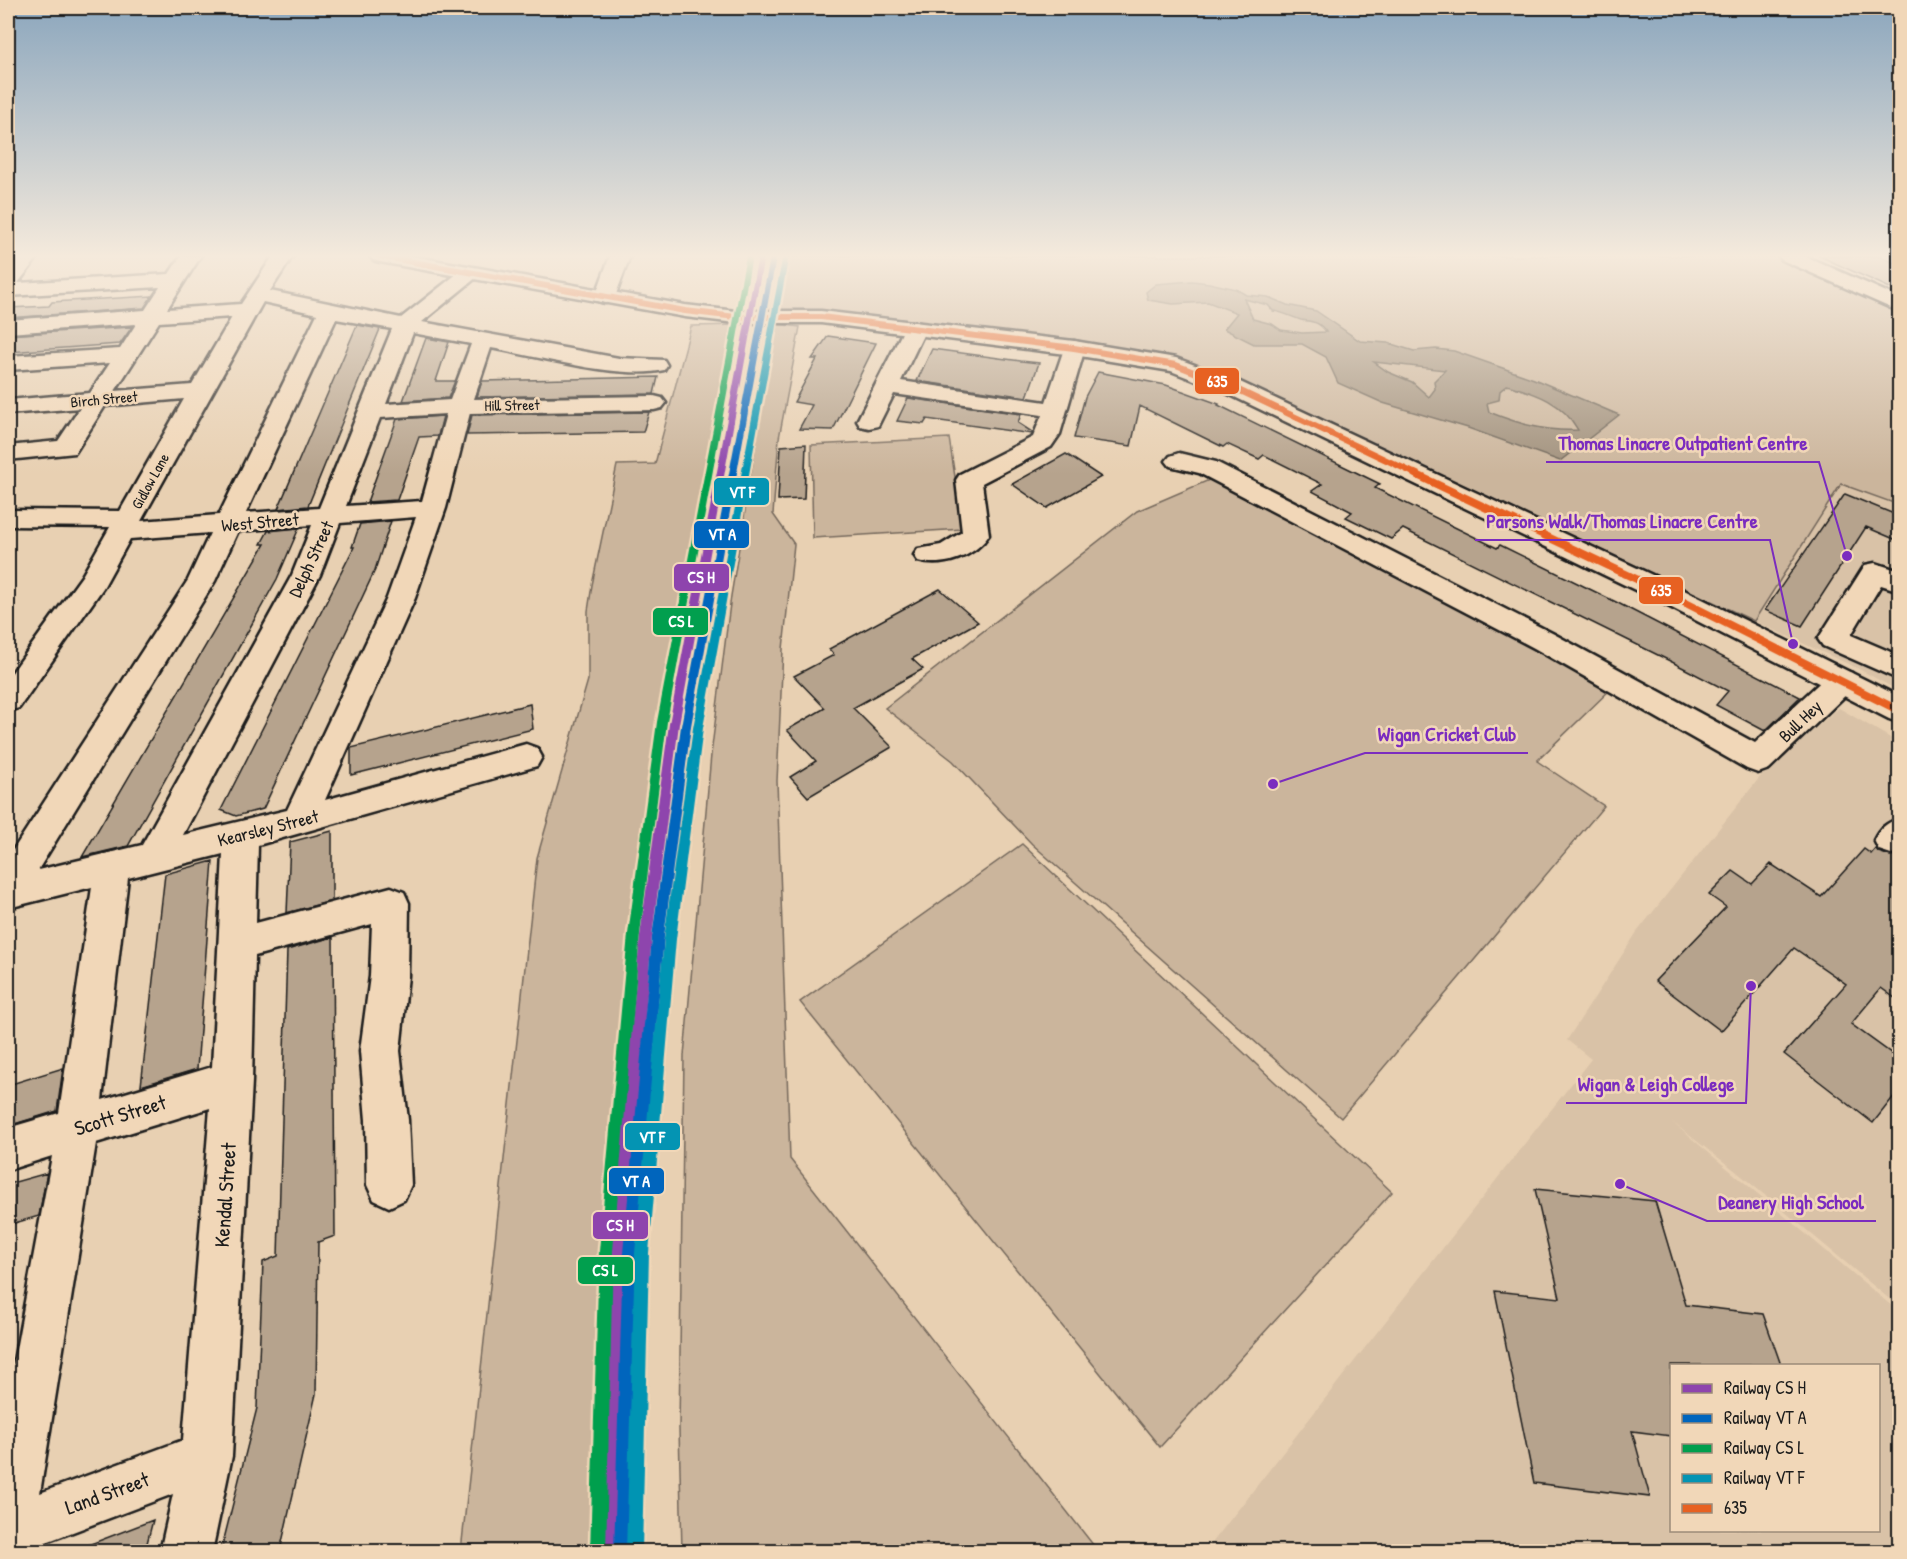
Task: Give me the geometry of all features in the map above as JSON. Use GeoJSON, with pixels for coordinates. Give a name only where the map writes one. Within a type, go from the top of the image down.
{"type":"FeatureCollection","features":[{"type":"Feature","properties":{"kind":"street"},"geometry":{"type":"LineString","coordinates":[[8,453],[66,448],[143,329]]}},
{"type":"Feature","properties":{"kind":"street","name":"Gidlow Lane"},"geometry":{"type":"LineString","coordinates":[[8,700],[93,582],[236,329]]}},
{"type":"Feature","properties":{"kind":"street"},"geometry":{"type":"LineString","coordinates":[[8,888],[201,581],[320,329]]}},
{"type":"Feature","properties":{"kind":"street","name":"Delph Street"},"geometry":{"type":"LineString","coordinates":[[154,856],[306,575],[403,329]]}},
{"type":"Feature","properties":{"kind":"street"},"geometry":{"type":"LineString","coordinates":[[425,329],[619,364],[656,365]]}},
{"type":"Feature","properties":{"kind":"street"},"geometry":{"type":"LineString","coordinates":[[869,421],[915,329],[1152,360],[1206,375],[1670,595],[1899,711]]}},
{"type":"Feature","properties":{"kind":"street"},"geometry":{"type":"LineString","coordinates":[[299,821],[401,598],[433,508],[460,406],[483,340]]}},
{"type":"Feature","properties":{"kind":"street"},"geometry":{"type":"LineString","coordinates":[[928,555],[947,554],[976,535],[969,480],[1042,442],[1048,434],[1074,348]]}},
{"type":"Feature","properties":{"kind":"street"},"geometry":{"type":"LineString","coordinates":[[8,363],[124,356]]}},
{"type":"Feature","properties":{"kind":"street"},"geometry":{"type":"LineString","coordinates":[[886,386],[1055,410]]}},
{"type":"Feature","properties":{"kind":"street","name":"Birch Street"},"geometry":{"type":"LineString","coordinates":[[8,407],[200,391]]}},
{"type":"Feature","properties":{"kind":"street","name":"Hill Street"},"geometry":{"type":"LineString","coordinates":[[370,412],[460,406],[654,403]]}},
{"type":"Feature","properties":{"kind":"street","name":"Bull Hey"},"geometry":{"type":"LineString","coordinates":[[1179,461],[1207,467],[1534,635],[1758,760],[1841,681]]}},
{"type":"Feature","properties":{"kind":"street","name":"West Street"},"geometry":{"type":"LineString","coordinates":[[8,518],[125,525],[226,525],[433,508]]}},
{"type":"Feature","properties":{"kind":"street"},"geometry":{"type":"LineString","coordinates":[[1899,582],[1875,572],[1833,639],[1899,669]]}},
{"type":"Feature","properties":{"kind":"street","name":"Kearsley Street"},"geometry":{"type":"LineString","coordinates":[[8,893],[299,821],[526,757]]}},
{"type":"Feature","properties":{"kind":"street","name":"Kendal Street"},"geometry":{"type":"LineString","coordinates":[[186,1551],[207,1456],[232,1081],[241,835]]}},
{"type":"Feature","properties":{"kind":"street"},"geometry":{"type":"LineString","coordinates":[[8,1529],[78,1128],[112,867]]}},
{"type":"Feature","properties":{"kind":"street"},"geometry":{"type":"LineString","coordinates":[[238,944],[391,903],[389,976],[380,1051],[387,1120],[389,1185]]}},
{"type":"Feature","properties":{"kind":"street","name":"Scott Street"},"geometry":{"type":"LineString","coordinates":[[8,1149],[232,1081]]}},
{"type":"Feature","properties":{"kind":"street","name":"Land Street"},"geometry":{"type":"LineString","coordinates":[[8,1529],[207,1456]]}},
{"type":"Feature","properties":{"kind":"shaded area"},"geometry":{"type":"Polygon","coordinates":[[[690,329],[739,329],[682,599],[655,777],[627,1030],[598,1347],[591,1551],[461,1551],[537,858],[588,680],[588,611],[617,465],[655,464],[690,329]]]}},
{"type":"Feature","properties":{"kind":"shaded area"},"geometry":{"type":"Polygon","coordinates":[[[775,329],[800,329],[779,438],[773,514],[794,544],[783,649],[777,781],[790,1159],[1098,1551],[682,1551],[679,1428],[684,1056],[711,755],[731,596],[775,329]]]}},
{"type":"Feature","properties":{"kind":"shaded area"},"geometry":{"type":"Polygon","coordinates":[[[973,329],[1899,329],[1899,505],[1841,484],[1754,621],[1246,384],[1197,365],[1166,357],[1067,340],[973,329]]]}},
{"type":"Feature","properties":{"kind":"shaded area"},"geometry":{"type":"Polygon","coordinates":[[[1224,329],[1279,329],[1302,333],[1326,332],[1323,329],[1342,329],[1360,341],[1388,343],[1414,351],[1436,349],[1454,351],[1534,379],[1619,415],[1560,461],[1468,428],[1383,403],[1338,383],[1326,357],[1302,344],[1254,344],[1224,329]],[[1374,362],[1388,372],[1412,382],[1429,397],[1435,389],[1434,381],[1445,370],[1374,362]],[[1507,385],[1500,391],[1499,400],[1487,403],[1489,412],[1533,426],[1555,430],[1578,430],[1565,412],[1548,400],[1507,385]]]}},
{"type":"Feature","properties":{"kind":"shaded area"},"geometry":{"type":"Polygon","coordinates":[[[949,438],[963,529],[813,538],[811,445],[949,438]]]}},
{"type":"Feature","properties":{"kind":"shaded area"},"geometry":{"type":"Polygon","coordinates":[[[1216,477],[1611,689],[1537,761],[1604,806],[1341,1118],[1032,844],[953,761],[885,708],[1137,511],[1216,477]]]}},
{"type":"Feature","properties":{"kind":"shaded area"},"geometry":{"type":"Polygon","coordinates":[[[1841,483],[1899,506],[1899,691],[1857,668],[1754,621],[1841,483]]]}},
{"type":"Feature","properties":{"kind":"shaded area"},"geometry":{"type":"Polygon","coordinates":[[[1839,708],[1899,743],[1899,1307],[1737,1172],[1672,1122],[1899,1312],[1899,1551],[1205,1552],[1591,1059],[1567,1040],[1637,932],[1764,772],[1839,708]]]}},
{"type":"Feature","properties":{"kind":"shaded area"},"geometry":{"type":"Polygon","coordinates":[[[1022,844],[1392,1192],[1160,1447],[800,1002],[1022,844]]]}},
{"type":"Feature","properties":{"kind":"building"},"geometry":{"type":"Polygon","coordinates":[[[131,329],[120,344],[8,352],[8,335],[131,329]]]}},
{"type":"Feature","properties":{"kind":"building"},"geometry":{"type":"Polygon","coordinates":[[[355,329],[380,329],[308,506],[278,509],[355,329]]]}},
{"type":"Feature","properties":{"kind":"building"},"geometry":{"type":"Polygon","coordinates":[[[828,336],[876,343],[833,430],[799,429],[812,405],[794,402],[817,359],[812,359],[828,336]]]}},
{"type":"Feature","properties":{"kind":"building"},"geometry":{"type":"Polygon","coordinates":[[[426,338],[449,342],[436,381],[455,381],[448,398],[403,401],[426,338]]]}},
{"type":"Feature","properties":{"kind":"building"},"geometry":{"type":"Polygon","coordinates":[[[932,349],[1039,363],[1027,397],[917,381],[932,349]]]}},
{"type":"Feature","properties":{"kind":"building"},"geometry":{"type":"Polygon","coordinates":[[[1098,372],[1166,385],[1219,404],[1380,484],[1375,488],[1497,548],[1500,545],[1616,602],[1800,697],[1765,731],[1716,705],[1728,691],[1403,529],[1391,539],[1346,517],[1352,512],[1312,491],[1322,484],[1264,455],[1259,459],[1227,444],[1223,447],[1140,406],[1131,446],[1074,438],[1085,397],[1098,372]]]}},
{"type":"Feature","properties":{"kind":"building"},"geometry":{"type":"Polygon","coordinates":[[[658,377],[654,394],[477,397],[482,381],[658,377]]]}},
{"type":"Feature","properties":{"kind":"building"},"geometry":{"type":"Polygon","coordinates":[[[908,398],[1021,414],[1018,423],[1032,434],[927,419],[924,424],[897,421],[908,398]]]}},
{"type":"Feature","properties":{"kind":"building"},"geometry":{"type":"Polygon","coordinates":[[[649,412],[643,432],[467,435],[472,415],[649,412]]]}},
{"type":"Feature","properties":{"kind":"building"},"geometry":{"type":"Polygon","coordinates":[[[443,416],[438,436],[419,437],[397,500],[367,502],[397,419],[443,416]]]}},
{"type":"Feature","properties":{"kind":"building"},"geometry":{"type":"Polygon","coordinates":[[[806,444],[804,499],[778,500],[781,446],[806,444]]]}},
{"type":"Feature","properties":{"kind":"building"},"geometry":{"type":"Polygon","coordinates":[[[1066,454],[1101,477],[1047,508],[1012,484],[1066,454]]]}},
{"type":"Feature","properties":{"kind":"building"},"geometry":{"type":"Polygon","coordinates":[[[1845,494],[1899,516],[1899,541],[1866,527],[1802,626],[1765,610],[1845,494]]]}},
{"type":"Feature","properties":{"kind":"building"},"geometry":{"type":"Polygon","coordinates":[[[391,521],[375,570],[263,809],[236,816],[221,810],[354,547],[352,547],[360,524],[391,521]]]}},
{"type":"Feature","properties":{"kind":"building"},"geometry":{"type":"Polygon","coordinates":[[[299,528],[277,579],[128,846],[82,857],[265,544],[261,544],[268,531],[299,528]]]}},
{"type":"Feature","properties":{"kind":"building"},"geometry":{"type":"Polygon","coordinates":[[[940,589],[978,622],[912,659],[923,669],[853,708],[892,747],[808,797],[790,777],[816,761],[787,730],[825,708],[794,676],[834,655],[829,649],[940,589]]]}},
{"type":"Feature","properties":{"kind":"building"},"geometry":{"type":"Polygon","coordinates":[[[530,704],[533,729],[351,775],[351,748],[530,704]]]}},
{"type":"Feature","properties":{"kind":"building"},"geometry":{"type":"Polygon","coordinates":[[[332,831],[332,901],[287,913],[290,842],[332,831]]]}},
{"type":"Feature","properties":{"kind":"building"},"geometry":{"type":"Polygon","coordinates":[[[1876,848],[1878,852],[1890,856],[1899,855],[1899,1001],[1881,988],[1851,1024],[1899,1059],[1899,1090],[1873,1123],[1784,1054],[1846,984],[1794,948],[1721,1031],[1655,981],[1726,907],[1709,895],[1733,871],[1752,884],[1771,864],[1821,897],[1864,849],[1871,854],[1876,848]]]}},
{"type":"Feature","properties":{"kind":"building"},"geometry":{"type":"Polygon","coordinates":[[[213,861],[197,1069],[141,1086],[165,874],[213,861]]]}},
{"type":"Feature","properties":{"kind":"building"},"geometry":{"type":"Polygon","coordinates":[[[333,937],[335,1236],[318,1242],[316,1394],[280,1551],[221,1551],[257,1408],[263,1262],[278,1256],[287,950],[333,937]]]}},
{"type":"Feature","properties":{"kind":"building"},"geometry":{"type":"Polygon","coordinates":[[[63,1068],[57,1111],[8,1126],[8,1085],[63,1068]]]}},
{"type":"Feature","properties":{"kind":"building"},"geometry":{"type":"Polygon","coordinates":[[[47,1173],[39,1216],[8,1225],[8,1184],[47,1173]]]}},
{"type":"Feature","properties":{"kind":"building"},"geometry":{"type":"Polygon","coordinates":[[[1535,1189],[1655,1201],[1686,1305],[1763,1314],[1781,1364],[1670,1364],[1670,1436],[1632,1431],[1650,1497],[1534,1483],[1495,1291],[1560,1298],[1535,1189]]]}},
{"type":"Feature","properties":{"kind":"building"},"geometry":{"type":"Polygon","coordinates":[[[153,1520],[145,1551],[75,1550],[153,1520]]]}},
{"type":"Feature","properties":{"kind":"transit line"},"geometry":{"type":"LineString","coordinates":[[598,1552],[606,1251],[634,934],[662,722],[735,329]]}},
{"type":"Feature","properties":{"kind":"transit line"},"geometry":{"type":"LineString","coordinates":[[610,1552],[618,1252],[646,936],[674,724],[747,329]]}},
{"type":"Feature","properties":{"kind":"transit line"},"geometry":{"type":"LineString","coordinates":[[622,1552],[630,1253],[658,937],[686,726],[760,329]]}},
{"type":"Feature","properties":{"kind":"transit line"},"geometry":{"type":"LineString","coordinates":[[634,1552],[642,1253],[670,939],[698,728],[772,329]]}},
{"type":"Feature","properties":{"kind":"transit line","name":"635"},"geometry":{"type":"LineString","coordinates":[[917,329],[1074,348],[1176,365],[1230,386],[1670,595],[1900,711]]}},
{"type":"Feature","properties":{"kind":"place","name":"Thomas Linacre Outpatient Centre"},"geometry":{"type":"Point","coordinates":[1847,556]}},
{"type":"Feature","properties":{"kind":"place","name":"Parsons Walk/Thomas Linacre Centre"},"geometry":{"type":"Point","coordinates":[1793,644]}},
{"type":"Feature","properties":{"kind":"place","name":"Wigan Cricket Club"},"geometry":{"type":"Point","coordinates":[1273,784]}},
{"type":"Feature","properties":{"kind":"place","name":"Wigan & Leigh College"},"geometry":{"type":"Point","coordinates":[1751,986]}},
{"type":"Feature","properties":{"kind":"place","name":"Deanery High School"},"geometry":{"type":"Point","coordinates":[1620,1184]}}]}
